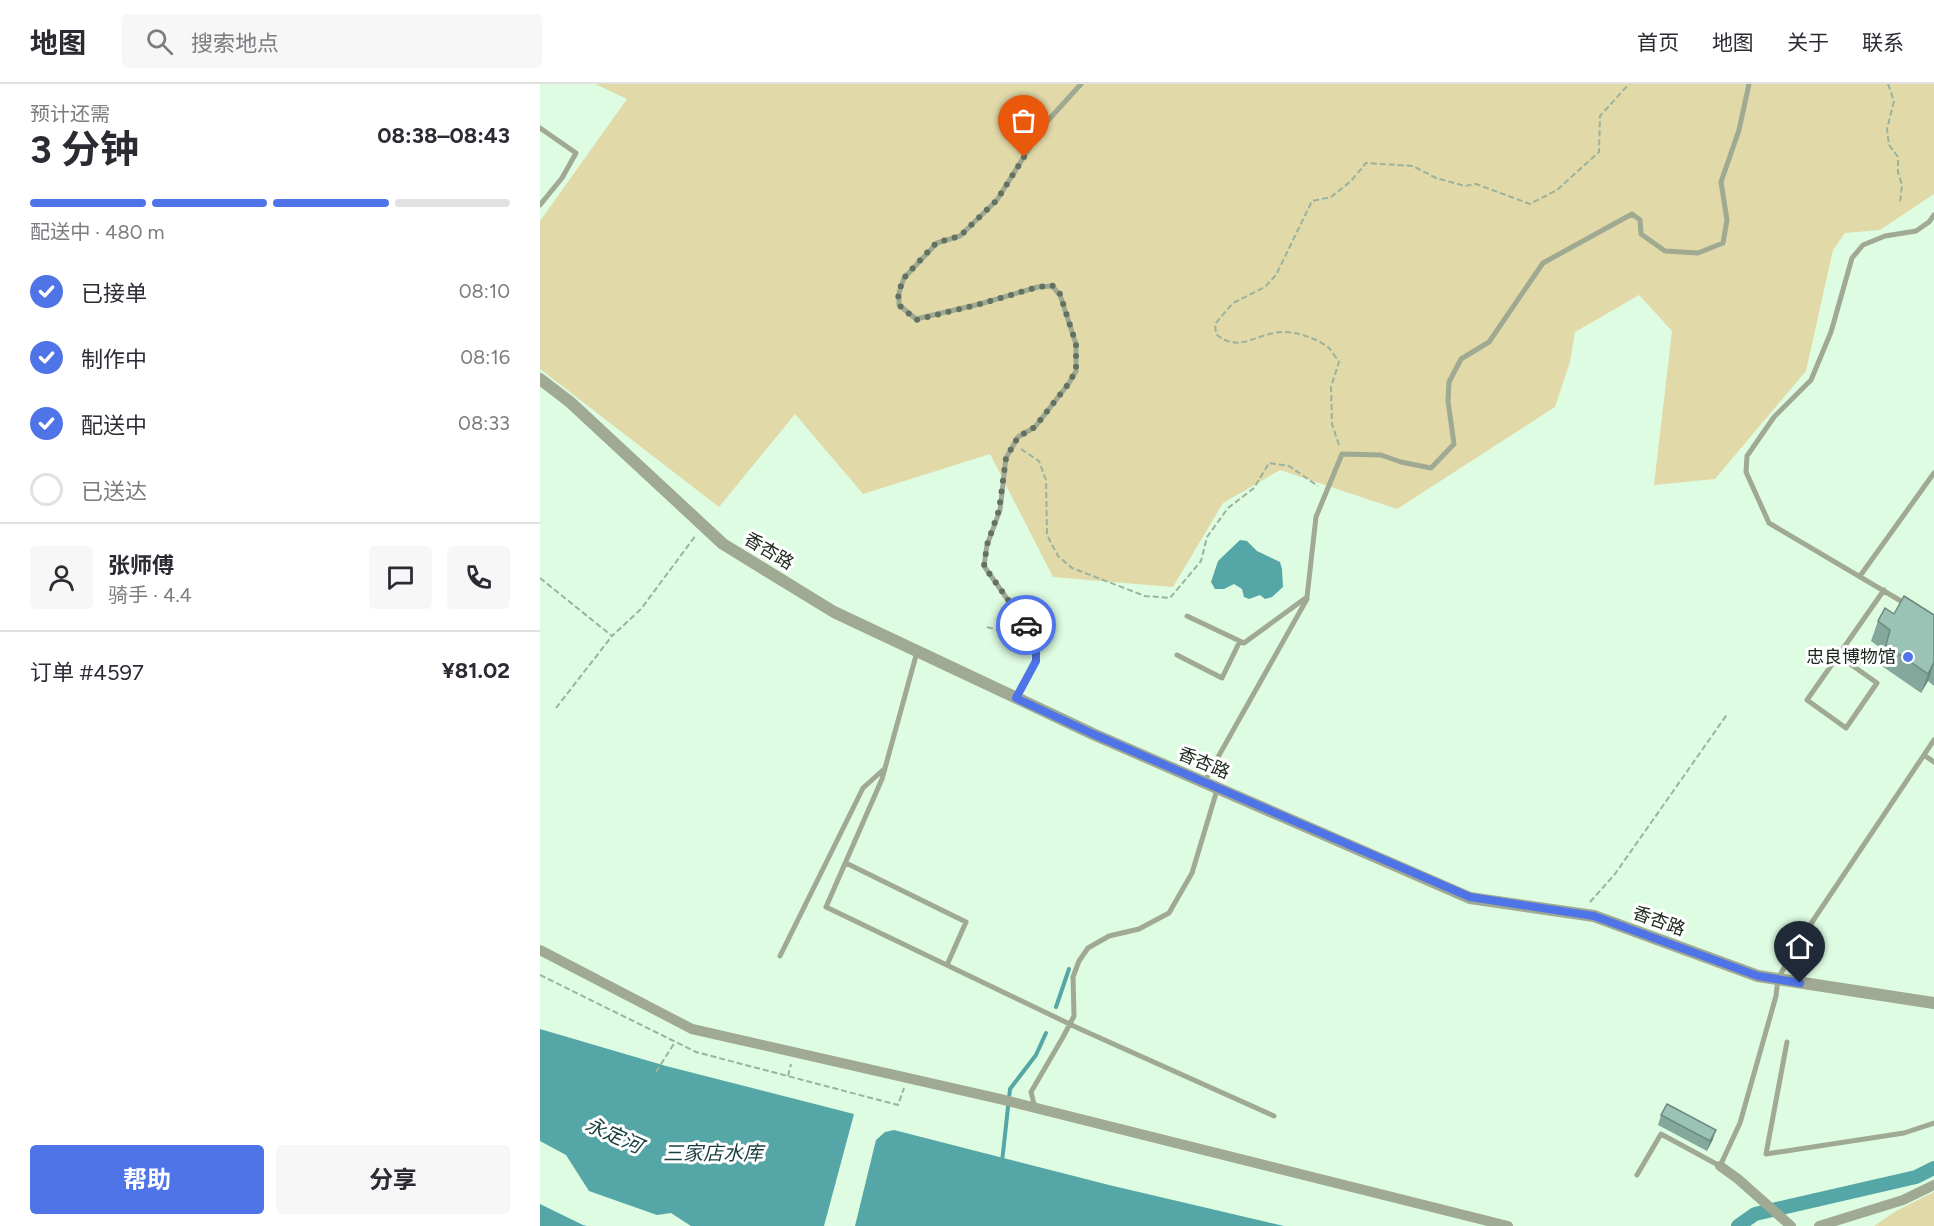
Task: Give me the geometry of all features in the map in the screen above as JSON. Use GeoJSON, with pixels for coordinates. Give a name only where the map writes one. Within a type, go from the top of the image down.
{"type":"FeatureCollection","features":[{"type":"Feature","properties":{"kind":"street","name":"香杏路"},"geometry":{"type":"LineString","coordinates":[[540,379],[570,402],[723,544],[834,612],[1093,734],[1470,897],[1594,916],[1758,976],[1934,1003]]}},
{"type":"Feature","properties":{"kind":"street"},"geometry":{"type":"LineString","coordinates":[[540,950],[692,1029],[1018,1103],[1508,1226]]}},
{"type":"Feature","properties":{"kind":"street"},"geometry":{"type":"LineString","coordinates":[[1720,1166],[1791,1226]]}},
{"type":"Feature","properties":{"kind":"street"},"geometry":{"type":"LineString","coordinates":[[1819,1226],[1903,1200],[1934,1185]]}},
{"type":"Feature","properties":{"kind":"lane"},"geometry":{"type":"LineString","coordinates":[[1016,698],[1036,661],[1036,640],[984,566],[987,545],[999,510],[1006,458],[1018,437],[1035,427],[1069,383],[1076,370],[1076,344],[1060,294],[1052,285],[916,320],[899,305],[898,293],[904,278],[936,243],[960,236],[997,200],[1043,126],[1081,84]]}},
{"type":"Feature","properties":{"kind":"lane"},"geometry":{"type":"LineString","coordinates":[[1204,782],[1307,597],[1316,518],[1342,454],[1381,455],[1431,468],[1454,444],[1448,401],[1449,382],[1461,358],[1489,342],[1543,263],[1612,223],[1632,214],[1640,220],[1641,234],[1665,251],[1698,253],[1723,243],[1727,220],[1721,182],[1739,130],[1749,84]]}},
{"type":"Feature","properties":{"kind":"lane"},"geometry":{"type":"LineString","coordinates":[[540,128],[576,153],[562,178],[540,205]]}},
{"type":"Feature","properties":{"kind":"lane"},"geometry":{"type":"LineString","coordinates":[[1909,606],[1769,523],[1746,472],[1747,456],[1774,417],[1811,380],[1831,332],[1852,258],[1863,245],[1885,236],[1916,231],[1929,222],[1934,215]]}},
{"type":"Feature","properties":{"kind":"lane"},"geometry":{"type":"LineString","coordinates":[[1860,576],[1934,473]]}},
{"type":"Feature","properties":{"kind":"lane"},"geometry":{"type":"LineString","coordinates":[[1839,656],[1877,683],[1846,728],[1807,700],[1884,590]]}},
{"type":"Feature","properties":{"kind":"lane"},"geometry":{"type":"LineString","coordinates":[[1187,616],[1244,643],[1307,597]]}},
{"type":"Feature","properties":{"kind":"lane"},"geometry":{"type":"LineString","coordinates":[[1176,655],[1222,678],[1240,641]]}},
{"type":"Feature","properties":{"kind":"lane"},"geometry":{"type":"LineString","coordinates":[[917,651],[882,779],[826,907],[1080,1029],[1274,1116]]}},
{"type":"Feature","properties":{"kind":"lane"},"geometry":{"type":"LineString","coordinates":[[1637,1175],[1660,1134],[1720,1166],[1740,1123],[1776,996],[1778,979],[1794,949],[1934,740]]}},
{"type":"Feature","properties":{"kind":"lane"},"geometry":{"type":"LineString","coordinates":[[1924,755],[1934,762]]}},
{"type":"Feature","properties":{"kind":"lane"},"geometry":{"type":"LineString","coordinates":[[780,956],[863,788],[885,769]]}},
{"type":"Feature","properties":{"kind":"lane"},"geometry":{"type":"LineString","coordinates":[[1035,1108],[1031,1092],[1074,1016],[1073,977],[1079,961],[1088,948],[1109,936],[1139,929],[1169,913],[1192,873],[1217,788]]}},
{"type":"Feature","properties":{"kind":"lane"},"geometry":{"type":"LineString","coordinates":[[846,863],[966,922],[947,965]]}},
{"type":"Feature","properties":{"kind":"lane"},"geometry":{"type":"LineString","coordinates":[[1787,1042],[1766,1154],[1904,1132],[1934,1123]]}},
{"type":"Feature","properties":{"kind":"path"},"geometry":{"type":"LineString","coordinates":[[1342,454],[1332,424],[1331,387],[1339,362],[1328,348],[1301,334],[1276,332],[1239,344],[1223,340],[1216,334],[1215,324],[1233,303],[1265,287],[1276,275],[1312,201],[1331,197],[1351,181],[1366,163],[1413,166],[1436,178],[1465,186],[1476,184],[1530,204],[1557,190],[1599,152],[1600,116],[1629,84]]}},
{"type":"Feature","properties":{"kind":"path"},"geometry":{"type":"LineString","coordinates":[[1888,84],[1894,101],[1887,129],[1889,145],[1898,157],[1898,172],[1902,185],[1900,203]]}},
{"type":"Feature","properties":{"kind":"path"},"geometry":{"type":"LineString","coordinates":[[1014,444],[1039,461],[1046,480],[1047,535],[1058,556],[1072,567],[1144,596],[1170,598],[1201,561],[1207,537],[1227,508],[1254,489],[1269,463],[1289,466],[1326,492]]}},
{"type":"Feature","properties":{"kind":"path"},"geometry":{"type":"LineString","coordinates":[[556,708],[612,636],[641,609],[703,526]]}},
{"type":"Feature","properties":{"kind":"path"},"geometry":{"type":"LineString","coordinates":[[540,578],[612,636]]}},
{"type":"Feature","properties":{"kind":"path"},"geometry":{"type":"LineString","coordinates":[[987,627],[1036,640]]}},
{"type":"Feature","properties":{"kind":"path"},"geometry":{"type":"LineString","coordinates":[[1579,914],[1615,874],[1728,713]]}},
{"type":"Feature","properties":{"kind":"path"},"geometry":{"type":"LineString","coordinates":[[540,975],[696,1052],[898,1105],[908,1078]]}},
{"type":"Feature","properties":{"kind":"path"},"geometry":{"type":"LineString","coordinates":[[656,1072],[675,1042]]}},
{"type":"Feature","properties":{"kind":"shaded area"},"geometry":{"type":"Polygon","coordinates":[[[595,84],[1934,84],[1934,194],[1880,230],[1845,233],[1833,250],[1806,371],[1715,479],[1654,485],[1672,331],[1639,295],[1575,332],[1570,362],[1555,407],[1397,509],[1280,470],[1223,503],[1173,587],[1053,577],[990,454],[863,494],[795,414],[719,507],[540,369],[540,221],[627,99],[595,84]]]}},
{"type":"Feature","properties":{"kind":"shaded area"},"geometry":{"type":"Polygon","coordinates":[[[1934,1192],[1934,1226],[1874,1226],[1896,1211],[1934,1192]]]}},
{"type":"Feature","properties":{"kind":"water"},"geometry":{"type":"Polygon","coordinates":[[[1240,540],[1247,541],[1257,551],[1280,562],[1283,587],[1272,597],[1265,599],[1260,595],[1249,599],[1244,597],[1242,589],[1234,584],[1224,589],[1215,589],[1211,582],[1218,561],[1240,540]]]}},
{"type":"Feature","properties":{"kind":"water","name":"三家店水库"},"geometry":{"type":"Polygon","coordinates":[[[540,1029],[666,1066],[854,1114],[824,1226],[691,1226],[671,1213],[657,1215],[589,1191],[566,1155],[540,1141],[540,1029]]]}},
{"type":"Feature","properties":{"kind":"water"},"geometry":{"type":"Polygon","coordinates":[[[894,1130],[1109,1185],[1284,1226],[855,1226],[876,1140],[885,1132],[894,1130]]]}},
{"type":"Feature","properties":{"kind":"water"},"geometry":{"type":"Polygon","coordinates":[[[540,1204],[583,1225],[587,1226],[540,1226],[540,1204]]]}},
{"type":"Feature","properties":{"kind":"building"},"geometry":{"type":"Polygon","coordinates":[[[1904,596],[1934,615],[1934,662],[1928,674],[1886,645],[1890,630],[1878,621],[1885,608],[1894,614],[1904,596]]]}},
{"type":"Feature","properties":{"kind":"building"},"geometry":{"type":"Polygon","coordinates":[[[1667,1104],[1716,1130],[1710,1141],[1661,1115],[1667,1104]]]}},
{"type":"Feature","properties":{"kind":"waterway"},"geometry":{"type":"LineString","coordinates":[[1056,1007],[1069,969]]}},
{"type":"Feature","properties":{"kind":"waterway"},"geometry":{"type":"LineString","coordinates":[[1002,1162],[1010,1089],[1036,1055],[1046,1033]]}},
{"type":"Feature","properties":{"kind":"waterway"},"geometry":{"type":"LineString","coordinates":[[1738,1226],[1755,1214],[1916,1177],[1934,1168]]}},
{"type":"Feature","properties":{"kind":"way so far"},"geometry":{"type":"LineString","coordinates":[[1024,157],[997,200],[960,236],[936,243],[904,278],[898,293],[899,305],[916,320],[1038,287],[1052,285],[1060,294],[1076,344],[1076,370],[1069,383],[1035,427],[1018,437],[1006,458],[999,510],[987,545],[984,566],[1026,625]]}},
{"type":"Feature","properties":{"kind":"place","name":"忠良博物馆"},"geometry":{"type":"Point","coordinates":[1908,657]}},
{"type":"Feature","properties":{"kind":"route"},"geometry":{"type":"LineString","coordinates":[[1026,625],[1036,640],[1036,661],[1016,698],[1093,734],[1470,897],[1594,916],[1758,976],[1800,983]]}},
{"type":"Feature","properties":{"kind":"water label","name":"永定河"},"geometry":{"type":"Point","coordinates":[614,1135]}}]}
